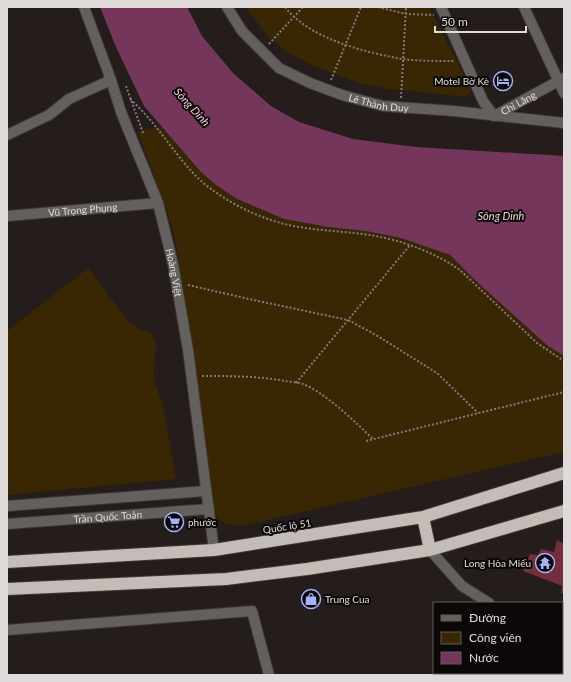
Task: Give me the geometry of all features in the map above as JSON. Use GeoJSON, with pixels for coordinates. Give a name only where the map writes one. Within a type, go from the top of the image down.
{"type":"FeatureCollection","features":[{"type":"Feature","properties":{"kind":"highway","name":"Quốc lộ 51"},"geometry":{"type":"LineString","coordinates":[[7,562],[214,550],[423,517],[564,473]]}},
{"type":"Feature","properties":{"kind":"highway"},"geometry":{"type":"LineString","coordinates":[[7,589],[226,579],[307,569],[430,550],[564,511]]}},
{"type":"Feature","properties":{"kind":"highway"},"geometry":{"type":"LineString","coordinates":[[423,517],[430,550]]}},
{"type":"Feature","properties":{"kind":"street","name":"Hoàng Việt"},"geometry":{"type":"LineString","coordinates":[[84,7],[111,80],[121,112],[158,203],[173,264],[188,350],[214,550]]}},
{"type":"Feature","properties":{"kind":"street","name":"Lê Thành Duy"},"geometry":{"type":"LineString","coordinates":[[228,7],[242,31],[279,68],[310,83],[327,89],[383,106],[454,111],[564,123]]}},
{"type":"Feature","properties":{"kind":"street"},"geometry":{"type":"LineString","coordinates":[[524,7],[561,79],[564,93]]}},
{"type":"Feature","properties":{"kind":"street","name":"Chi Lăng"},"geometry":{"type":"LineString","coordinates":[[443,11],[483,101],[494,116],[561,79]]}},
{"type":"Feature","properties":{"kind":"street"},"geometry":{"type":"LineString","coordinates":[[7,135],[49,115],[69,99],[111,80]]}},
{"type":"Feature","properties":{"kind":"street","name":"Vũ Trọng Phụng"},"geometry":{"type":"LineString","coordinates":[[7,216],[158,203]]}},
{"type":"Feature","properties":{"kind":"street","name":"Trần Quốc Toản"},"geometry":{"type":"LineString","coordinates":[[7,506],[206,491]]}},
{"type":"Feature","properties":{"kind":"street","name":"Trần Quốc Toản"},"geometry":{"type":"LineString","coordinates":[[7,524],[209,509]]}},
{"type":"Feature","properties":{"kind":"street"},"geometry":{"type":"LineString","coordinates":[[430,550],[462,586],[487,602]]}},
{"type":"Feature","properties":{"kind":"street"},"geometry":{"type":"LineString","coordinates":[[7,630],[252,611],[269,675]]}},
{"type":"Feature","properties":{"kind":"path"},"geometry":{"type":"LineString","coordinates":[[285,7],[294,17],[316,32],[345,44],[378,54],[403,59],[466,62]]}},
{"type":"Feature","properties":{"kind":"path"},"geometry":{"type":"LineString","coordinates":[[262,52],[303,7]]}},
{"type":"Feature","properties":{"kind":"path"},"geometry":{"type":"LineString","coordinates":[[327,89],[361,7]]}},
{"type":"Feature","properties":{"kind":"path"},"geometry":{"type":"LineString","coordinates":[[378,7],[406,14],[443,11]]}},
{"type":"Feature","properties":{"kind":"path"},"geometry":{"type":"LineString","coordinates":[[400,107],[406,7]]}},
{"type":"Feature","properties":{"kind":"path"},"geometry":{"type":"LineString","coordinates":[[130,99],[143,110],[196,176],[216,192],[244,208],[270,220],[298,227],[369,235],[393,240],[410,245],[448,262],[460,270],[537,343],[564,361]]}},
{"type":"Feature","properties":{"kind":"path"},"geometry":{"type":"LineString","coordinates":[[296,383],[410,245]]}},
{"type":"Feature","properties":{"kind":"path"},"geometry":{"type":"LineString","coordinates":[[186,284],[348,320],[376,335],[437,373],[478,413]]}},
{"type":"Feature","properties":{"kind":"path"},"geometry":{"type":"LineString","coordinates":[[200,376],[243,376],[277,379],[302,384],[318,393],[348,415],[373,439]]}},
{"type":"Feature","properties":{"kind":"path"},"geometry":{"type":"LineString","coordinates":[[366,440],[564,392]]}},
{"type":"Feature","properties":{"kind":"green space"},"geometry":{"type":"Polygon","coordinates":[[[245,7],[429,7],[471,89],[467,97],[388,89],[359,83],[316,67],[287,52],[267,35],[245,7]]]}},
{"type":"Feature","properties":{"kind":"green space"},"geometry":{"type":"Polygon","coordinates":[[[161,126],[184,153],[216,185],[237,199],[284,219],[328,227],[366,231],[401,238],[450,255],[477,282],[548,346],[564,356],[564,452],[241,526],[226,524],[219,520],[213,507],[178,254],[170,220],[138,132],[161,126]]]}},
{"type":"Feature","properties":{"kind":"green space"},"geometry":{"type":"Polygon","coordinates":[[[88,268],[129,322],[137,328],[150,332],[155,341],[156,350],[153,378],[163,405],[176,479],[7,495],[7,331],[88,268]]]}},
{"type":"Feature","properties":{"kind":"water","name":"Sông Dinh"},"geometry":{"type":"Polygon","coordinates":[[[100,7],[187,7],[202,36],[233,73],[271,106],[299,122],[353,139],[416,147],[564,156],[564,356],[548,346],[477,282],[450,255],[401,238],[366,231],[328,227],[284,219],[237,199],[216,185],[200,171],[144,106],[116,47],[100,7]]]}},
{"type":"Feature","properties":{"kind":"building","name":"Long Hòa Miếu"},"geometry":{"type":"Polygon","coordinates":[[[557,540],[564,544],[564,593],[561,593],[562,586],[523,571],[530,554],[538,555],[541,549],[554,552],[557,540]]]}},
{"type":"Feature","properties":{"kind":"place","name":"Motel Bờ Kè"},"geometry":{"type":"Point","coordinates":[503,81]}},
{"type":"Feature","properties":{"kind":"place","name":"phước"},"geometry":{"type":"Point","coordinates":[174,522]}},
{"type":"Feature","properties":{"kind":"place","name":"Long Hòa Miếu"},"geometry":{"type":"Point","coordinates":[545,563]}},
{"type":"Feature","properties":{"kind":"place","name":"Trung Cua"},"geometry":{"type":"Point","coordinates":[311,599]}}]}
